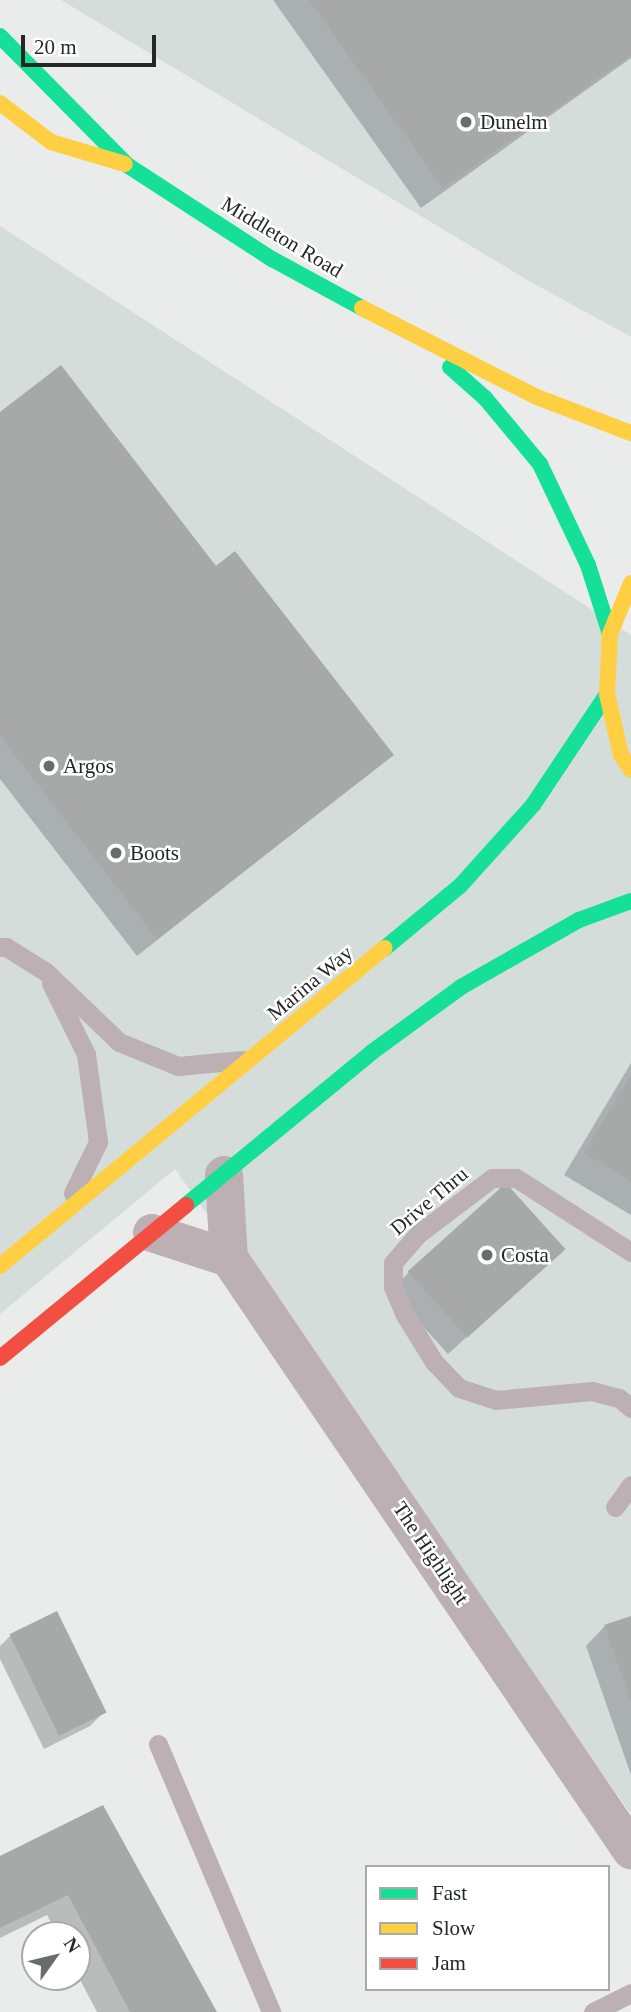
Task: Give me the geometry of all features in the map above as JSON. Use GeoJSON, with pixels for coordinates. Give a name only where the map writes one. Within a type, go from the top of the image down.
{"type":"FeatureCollection","features":[{"type":"Feature","properties":{"kind":"main road","name":"Middleton Road"},"geometry":{"type":"LineString","coordinates":[[0,36],[17,49],[127,164],[272,259],[419,340],[537,397],[631,433]]}},
{"type":"Feature","properties":{"kind":"main road","name":"Middleton Road"},"geometry":{"type":"LineString","coordinates":[[0,103],[51,142],[127,164]]}},
{"type":"Feature","properties":{"kind":"main road","name":"Middleton Road"},"geometry":{"type":"LineString","coordinates":[[419,340],[485,398],[540,464],[588,565],[610,634]]}},
{"type":"Feature","properties":{"kind":"main road"},"geometry":{"type":"LineString","coordinates":[[631,583],[610,634],[607,694],[621,755],[631,770]]}},
{"type":"Feature","properties":{"kind":"main road","name":"Marina Way"},"geometry":{"type":"LineString","coordinates":[[0,1266],[460,886],[533,805],[607,694]]}},
{"type":"Feature","properties":{"kind":"main road"},"geometry":{"type":"LineString","coordinates":[[0,1358],[372,1052],[461,987],[579,920],[631,901]]}},
{"type":"Feature","properties":{"kind":"street"},"geometry":{"type":"LineString","coordinates":[[152,1233],[229,1258],[224,1175]]}},
{"type":"Feature","properties":{"kind":"street","name":"The Highlight"},"geometry":{"type":"LineString","coordinates":[[229,1258],[631,1850]]}},
{"type":"Feature","properties":{"kind":"lane"},"geometry":{"type":"LineString","coordinates":[[0,947],[6,947],[46,972],[119,1042],[178,1066],[250,1060]]}},
{"type":"Feature","properties":{"kind":"lane"},"geometry":{"type":"LineString","coordinates":[[46,972],[86,1054],[98,1142],[63,1214]]}},
{"type":"Feature","properties":{"kind":"lane","name":"Drive Thru"},"geometry":{"type":"LineString","coordinates":[[631,1252],[516,1178],[492,1178],[418,1234],[393,1263],[393,1287],[405,1315],[434,1362],[459,1388],[496,1400],[592,1391],[618,1398],[631,1408]]}},
{"type":"Feature","properties":{"kind":"lane"},"geometry":{"type":"LineString","coordinates":[[615,1507],[631,1485]]}},
{"type":"Feature","properties":{"kind":"lane"},"geometry":{"type":"LineString","coordinates":[[158,1744],[271,2012]]}},
{"type":"Feature","properties":{"kind":"lane"},"geometry":{"type":"LineString","coordinates":[[593,2012],[631,1993]]}},
{"type":"Feature","properties":{"kind":"shaded area"},"geometry":{"type":"Polygon","coordinates":[[[61,0],[631,0],[631,337],[529,281],[61,0]]]}},
{"type":"Feature","properties":{"kind":"shaded area"},"geometry":{"type":"Polygon","coordinates":[[[0,226],[631,635],[631,1814],[175,1169],[0,1314],[0,226]]]}},
{"type":"Feature","properties":{"kind":"building","name":"Dunelm"},"geometry":{"type":"Polygon","coordinates":[[[309,0],[631,0],[631,55],[443,188],[309,0]]]}},
{"type":"Feature","properties":{"kind":"building"},"geometry":{"type":"Polygon","coordinates":[[[61,365],[216,566],[235,551],[394,755],[157,939],[0,736],[0,412],[61,365]]]}},
{"type":"Feature","properties":{"kind":"building"},"geometry":{"type":"Polygon","coordinates":[[[631,1075],[631,1181],[584,1153],[631,1075]]]}},
{"type":"Feature","properties":{"kind":"building"},"geometry":{"type":"Polygon","coordinates":[[[506,1183],[566,1249],[467,1337],[408,1271],[506,1183]]]}},
{"type":"Feature","properties":{"kind":"building"},"geometry":{"type":"Polygon","coordinates":[[[57,1611],[107,1713],[59,1736],[9,1634],[57,1611]]]}},
{"type":"Feature","properties":{"kind":"building"},"geometry":{"type":"Polygon","coordinates":[[[631,1616],[631,1702],[604,1625],[631,1616]]]}},
{"type":"Feature","properties":{"kind":"building"},"geometry":{"type":"Polygon","coordinates":[[[103,1805],[217,2012],[130,2012],[91,1938],[91,1921],[82,1921],[68,1895],[0,1928],[0,1856],[103,1805]]]}},
{"type":"Feature","properties":{"kind":"traffic: fast"},"geometry":{"type":"LineString","coordinates":[[0,36],[127,165],[272,259],[362,308]]}},
{"type":"Feature","properties":{"kind":"traffic: fast"},"geometry":{"type":"LineString","coordinates":[[450,367],[485,398],[540,464],[588,565],[610,634]]}},
{"type":"Feature","properties":{"kind":"traffic: fast"},"geometry":{"type":"LineString","coordinates":[[385,948],[460,886],[533,805],[607,694]]}},
{"type":"Feature","properties":{"kind":"traffic: fast"},"geometry":{"type":"LineString","coordinates":[[186,1205],[372,1052],[461,987],[579,920],[631,901]]}},
{"type":"Feature","properties":{"kind":"traffic: slow"},"geometry":{"type":"LineString","coordinates":[[0,103],[51,142],[125,164]]}},
{"type":"Feature","properties":{"kind":"traffic: slow"},"geometry":{"type":"LineString","coordinates":[[362,308],[537,397],[631,433]]}},
{"type":"Feature","properties":{"kind":"traffic: slow"},"geometry":{"type":"LineString","coordinates":[[631,583],[610,634],[607,694],[621,755],[631,770]]}},
{"type":"Feature","properties":{"kind":"traffic: slow"},"geometry":{"type":"LineString","coordinates":[[0,1266],[385,948]]}},
{"type":"Feature","properties":{"kind":"traffic: jam"},"geometry":{"type":"LineString","coordinates":[[0,1358],[186,1205]]}},
{"type":"Feature","properties":{"kind":"place","name":"Dunelm"},"geometry":{"type":"Point","coordinates":[466,122]}},
{"type":"Feature","properties":{"kind":"place","name":"Argos"},"geometry":{"type":"Point","coordinates":[49,766]}},
{"type":"Feature","properties":{"kind":"place","name":"Boots"},"geometry":{"type":"Point","coordinates":[116,853]}},
{"type":"Feature","properties":{"kind":"place","name":"Costa"},"geometry":{"type":"Point","coordinates":[487,1255]}}]}
